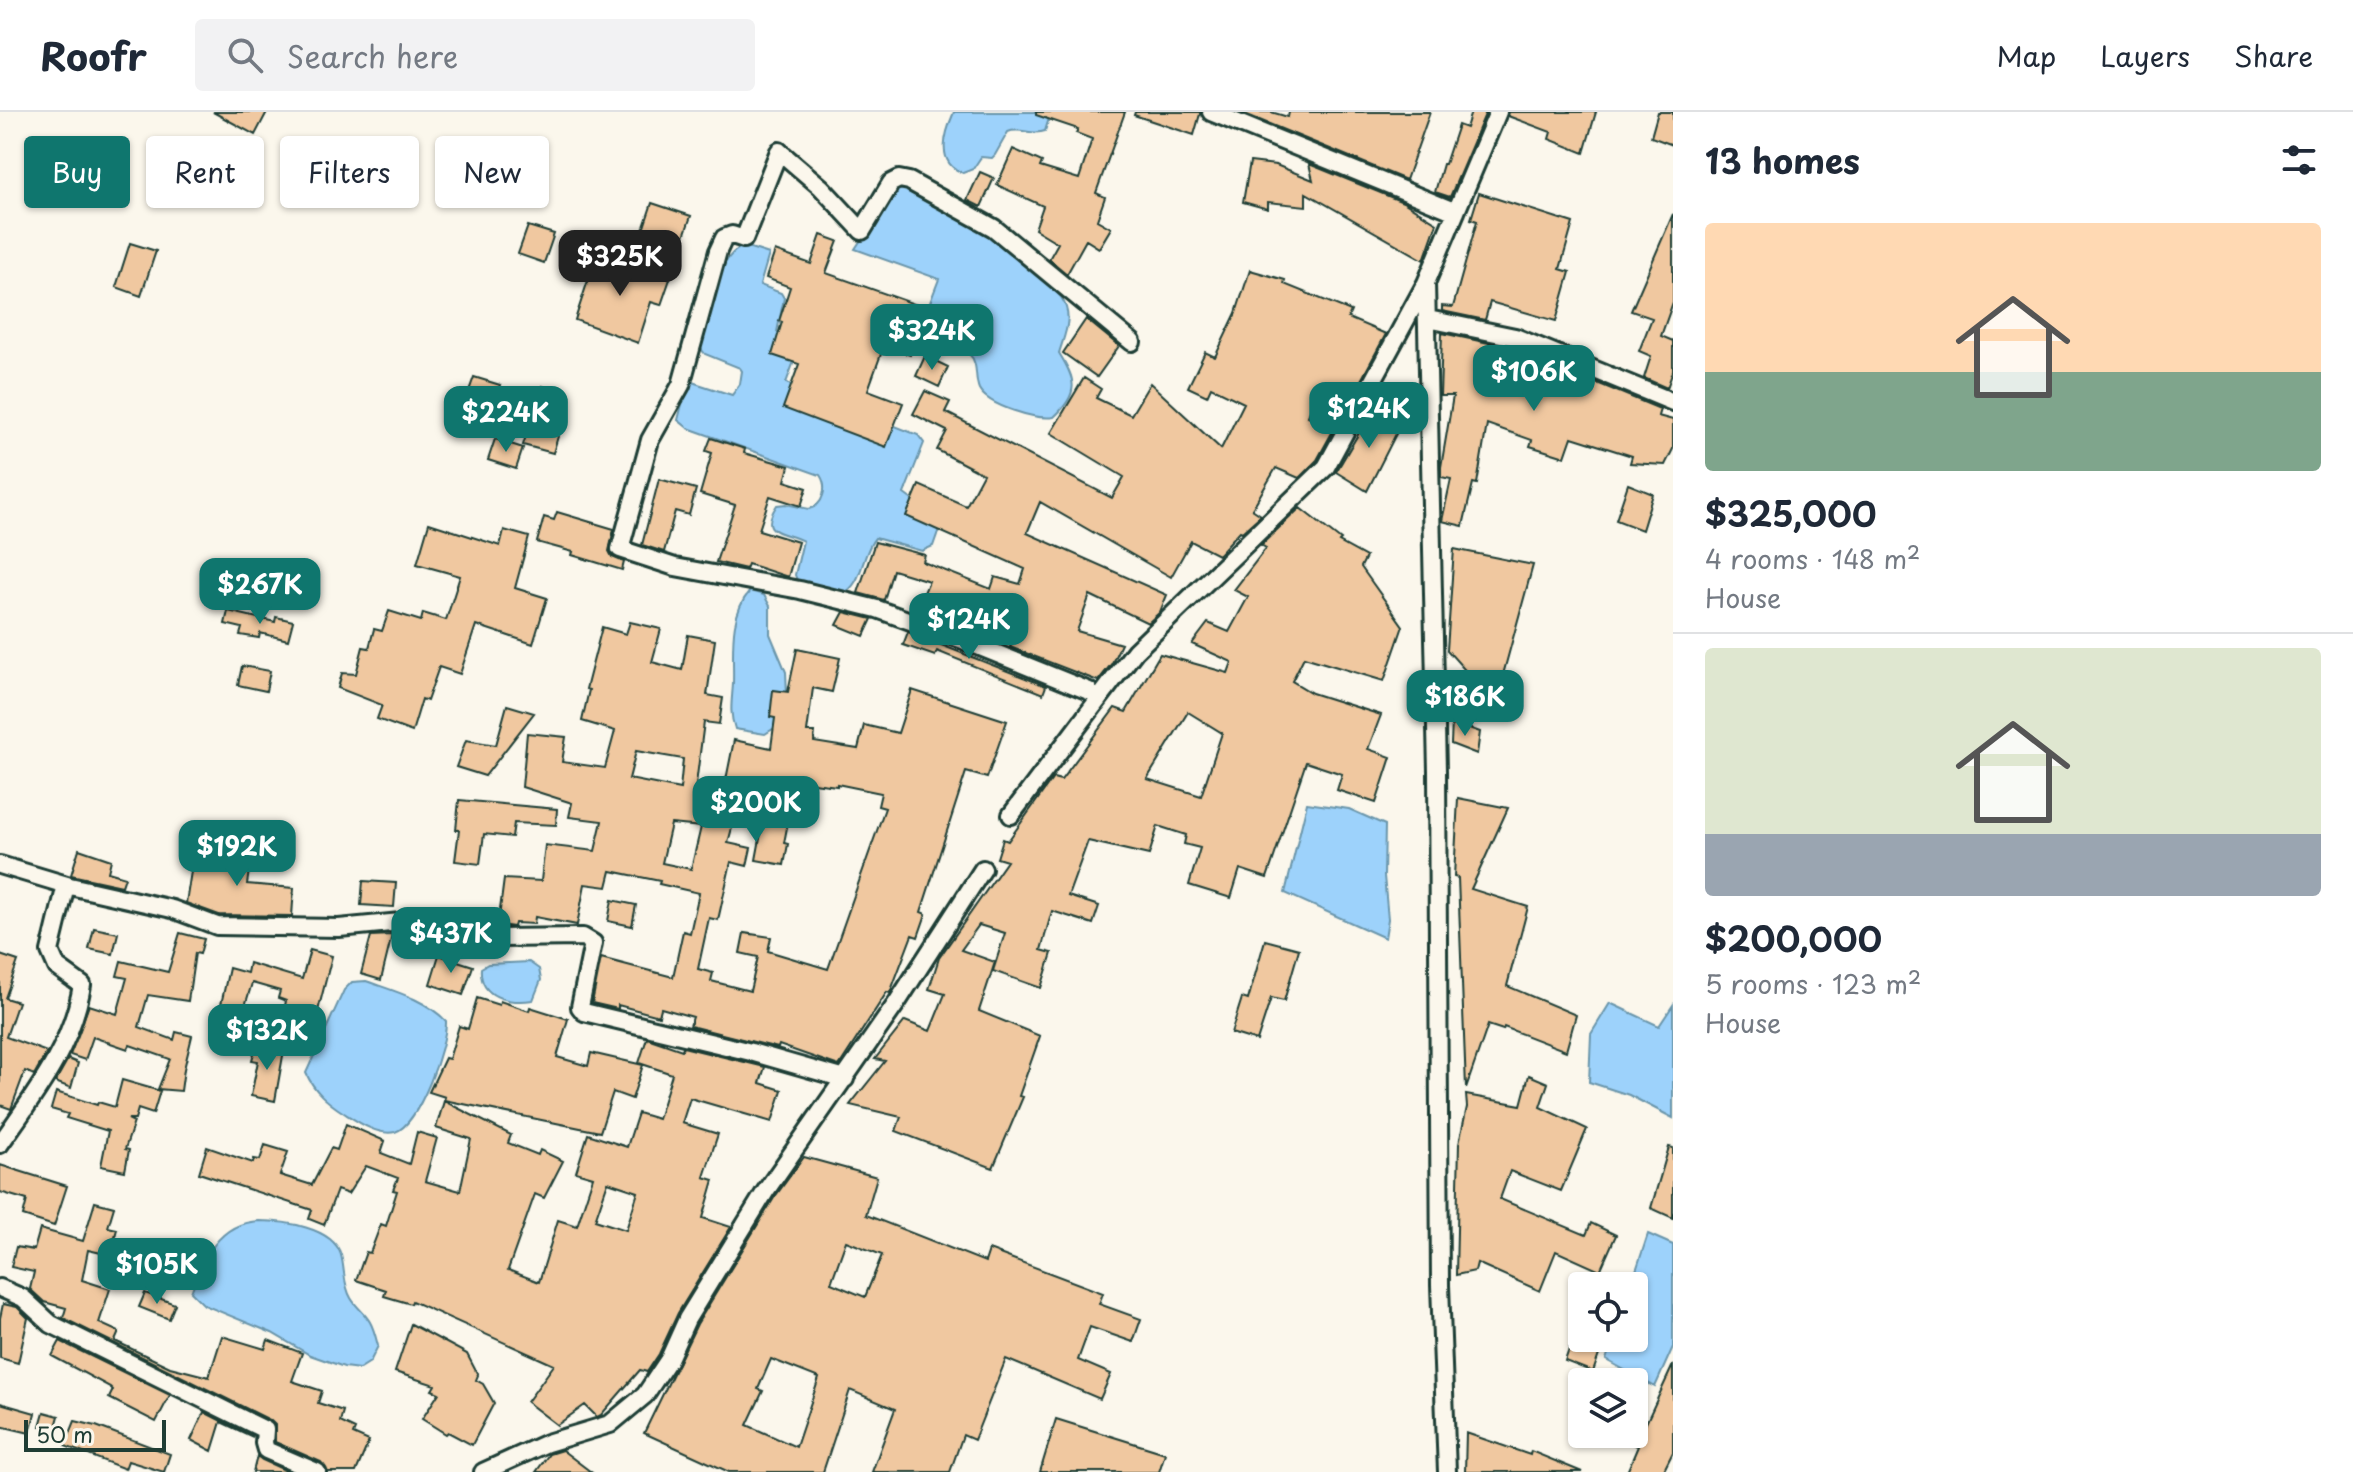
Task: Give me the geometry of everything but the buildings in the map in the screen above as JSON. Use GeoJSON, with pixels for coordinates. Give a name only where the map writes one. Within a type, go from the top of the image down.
{"type":"FeatureCollection","features":[{"type":"Feature","properties":{"kind":"street"},"geometry":{"type":"LineString","coordinates":[[1211,112],[1456,212]]}},
{"type":"Feature","properties":{"kind":"street"},"geometry":{"type":"LineString","coordinates":[[1011,815],[1135,651],[1326,467],[1426,283],[1498,112]]}},
{"type":"Feature","properties":{"kind":"street"},"geometry":{"type":"LineString","coordinates":[[1089,691],[877,609],[800,590],[675,567],[620,549],[650,440],[681,385],[718,251],[724,238],[732,235],[744,239],[779,151],[821,187],[862,231],[891,183],[899,179],[909,181],[994,228],[1132,342]]}},
{"type":"Feature","properties":{"kind":"street"},"geometry":{"type":"LineString","coordinates":[[1426,283],[1437,787],[1440,1285],[1447,1472]]}},
{"type":"Feature","properties":{"kind":"street"},"geometry":{"type":"LineString","coordinates":[[1428,319],[1515,337],[1673,402]]}},
{"type":"Feature","properties":{"kind":"street"},"geometry":{"type":"LineString","coordinates":[[0,865],[66,885],[172,909],[217,926],[339,928],[401,922],[488,938],[583,937],[593,943],[580,1007],[584,1012],[751,1052],[845,1079]]}},
{"type":"Feature","properties":{"kind":"street"},"geometry":{"type":"LineString","coordinates":[[483,1472],[547,1443],[610,1424],[645,1395],[669,1359],[687,1319],[765,1192],[845,1079],[983,869]]}},
{"type":"Feature","properties":{"kind":"street"},"geometry":{"type":"LineString","coordinates":[[0,1144],[43,1084],[66,1042],[78,1009],[82,985],[57,967],[50,951],[66,885]]}},
{"type":"Feature","properties":{"kind":"street"},"geometry":{"type":"LineString","coordinates":[[0,1288],[23,1298],[51,1324],[265,1430],[266,1450],[317,1472]]}},
{"type":"Feature","properties":{"kind":"water"},"geometry":{"type":"Polygon","coordinates":[[[954,112],[1047,112],[1050,115],[1045,131],[1008,132],[992,158],[981,157],[973,169],[963,173],[954,168],[945,155],[946,138],[954,112]]]}},
{"type":"Feature","properties":{"kind":"water"},"geometry":{"type":"Polygon","coordinates":[[[897,185],[943,206],[986,231],[1026,262],[1061,297],[1068,318],[1059,353],[1073,386],[1068,401],[1054,417],[1036,416],[1002,406],[979,389],[975,366],[969,354],[927,325],[926,313],[939,279],[855,249],[897,185]]]}},
{"type":"Feature","properties":{"kind":"water"},"geometry":{"type":"Polygon","coordinates":[[[744,246],[769,254],[760,285],[781,293],[784,298],[777,332],[802,340],[786,383],[918,435],[924,443],[904,494],[939,529],[933,546],[922,551],[875,538],[854,584],[842,594],[797,580],[795,575],[803,541],[775,530],[770,522],[777,505],[809,509],[818,504],[824,490],[820,475],[688,428],[678,420],[685,392],[692,382],[732,395],[740,384],[740,368],[705,354],[699,346],[719,274],[734,252],[744,246]]]}},
{"type":"Feature","properties":{"kind":"water"},"geometry":{"type":"Polygon","coordinates":[[[750,591],[764,595],[770,606],[770,634],[786,672],[787,694],[779,725],[765,734],[735,729],[732,717],[735,624],[750,591]]]}},
{"type":"Feature","properties":{"kind":"water"},"geometry":{"type":"Polygon","coordinates":[[[1307,803],[1349,809],[1385,825],[1384,876],[1388,919],[1385,938],[1285,893],[1307,803]]]}},
{"type":"Feature","properties":{"kind":"water"},"geometry":{"type":"Polygon","coordinates":[[[529,962],[539,969],[541,980],[533,1000],[505,999],[485,986],[481,968],[488,964],[529,962]]]}},
{"type":"Feature","properties":{"kind":"water"},"geometry":{"type":"Polygon","coordinates":[[[366,981],[419,1001],[446,1021],[442,1047],[430,1083],[413,1115],[395,1132],[375,1130],[344,1113],[322,1096],[306,1073],[344,990],[352,982],[366,981]]]}},
{"type":"Feature","properties":{"kind":"water"},"geometry":{"type":"Polygon","coordinates":[[[1610,1003],[1659,1026],[1673,1005],[1673,1118],[1629,1095],[1589,1082],[1591,1034],[1610,1003]]]}},
{"type":"Feature","properties":{"kind":"water"},"geometry":{"type":"Polygon","coordinates":[[[259,1221],[306,1228],[328,1238],[336,1246],[341,1255],[348,1293],[368,1319],[375,1334],[378,1346],[370,1362],[359,1369],[310,1355],[272,1333],[204,1305],[191,1292],[214,1244],[233,1228],[259,1221]]]}},
{"type":"Feature","properties":{"kind":"water"},"geometry":{"type":"Polygon","coordinates":[[[1648,1234],[1673,1245],[1673,1347],[1655,1387],[1648,1383],[1648,1368],[1621,1368],[1606,1360],[1609,1352],[1648,1352],[1648,1272],[1636,1272],[1648,1234]]]}}]}
